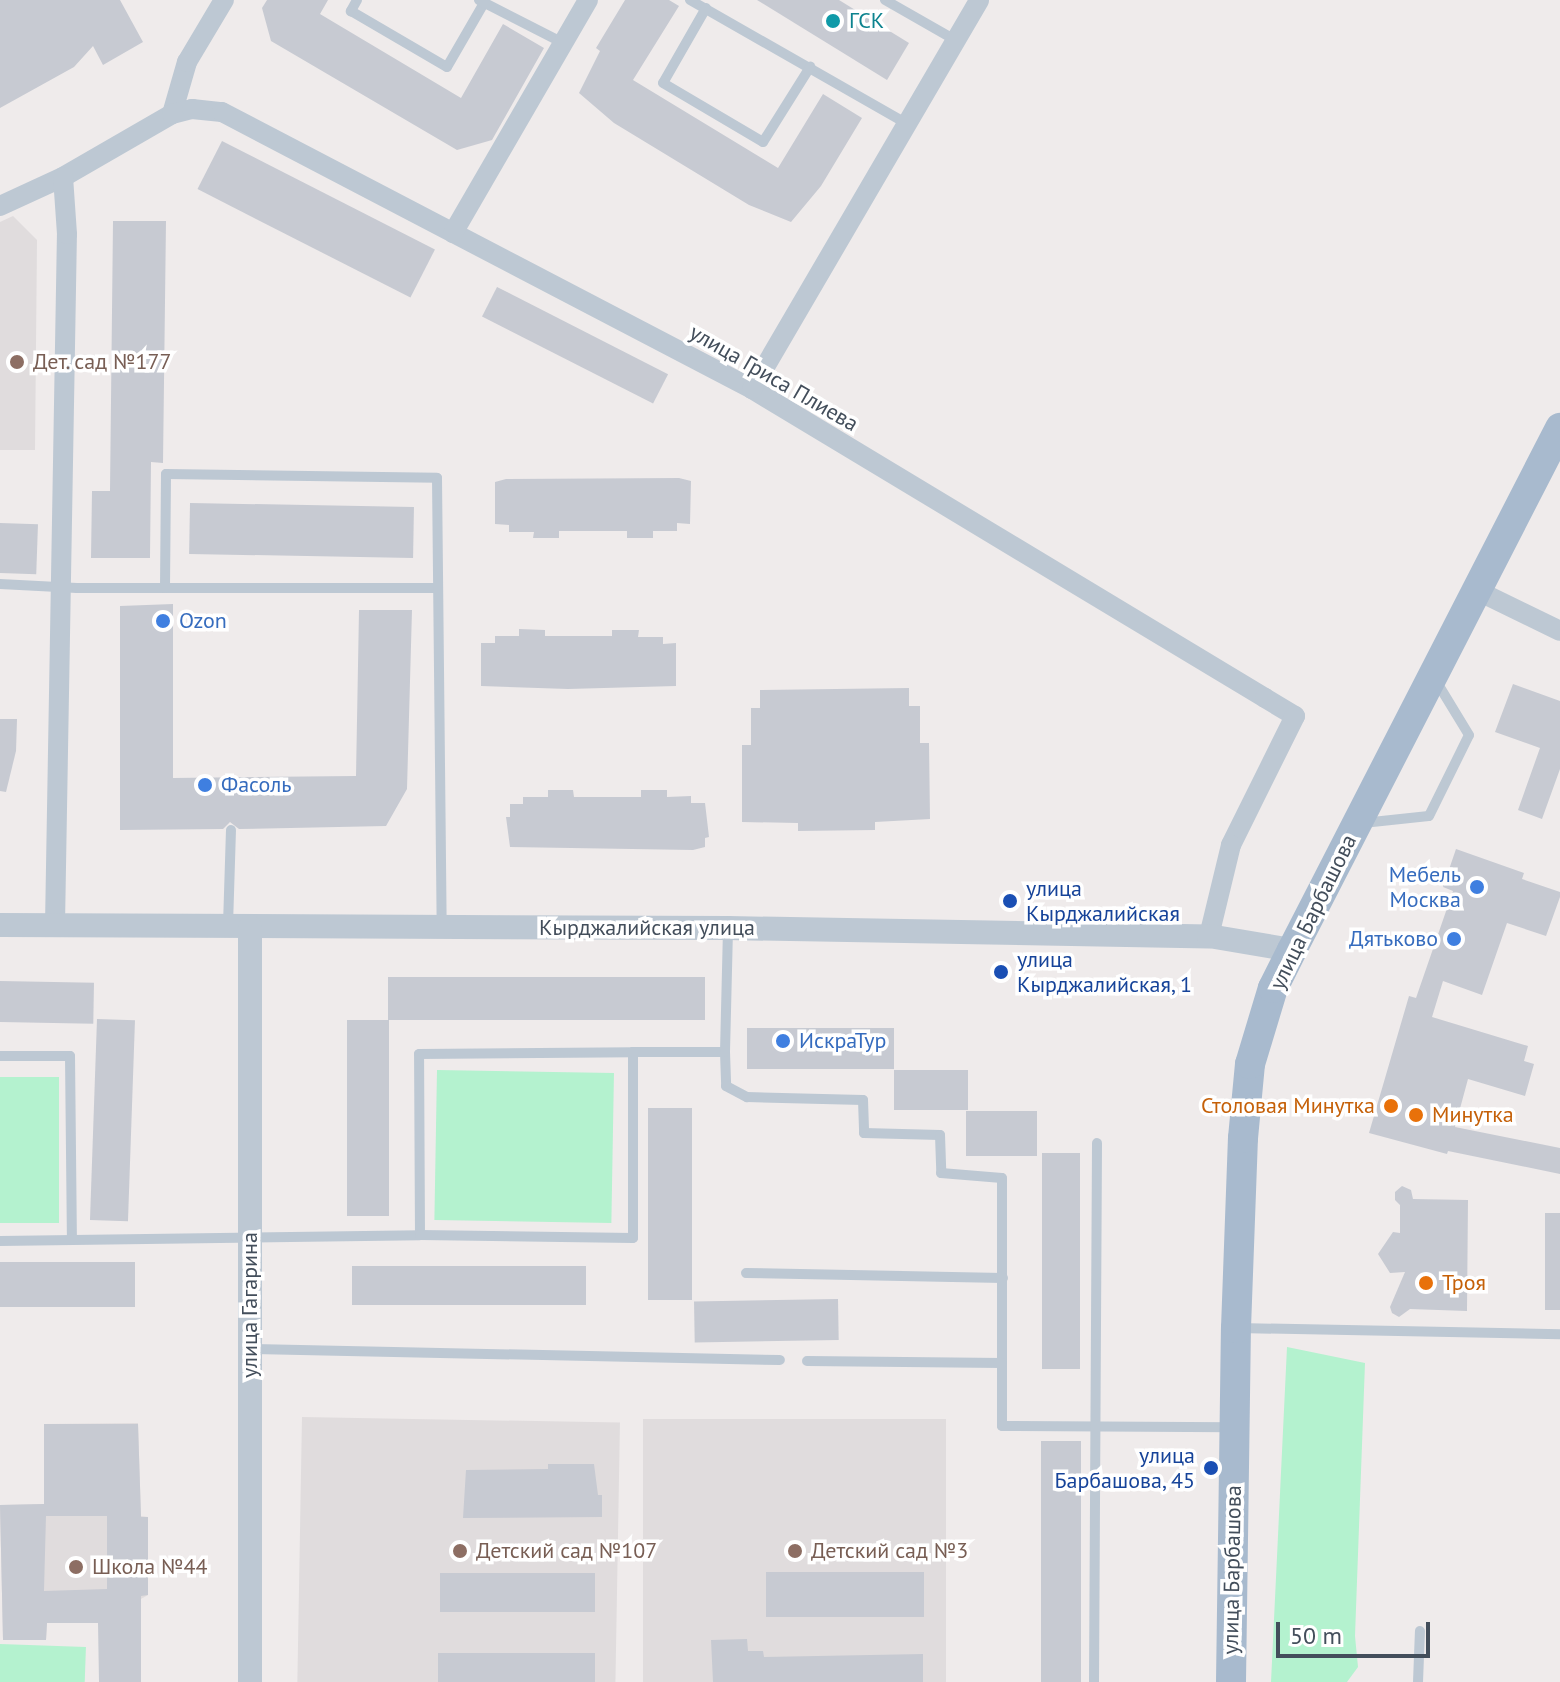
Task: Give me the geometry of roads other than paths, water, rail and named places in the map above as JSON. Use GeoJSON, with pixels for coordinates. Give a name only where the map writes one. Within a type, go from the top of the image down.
{"type":"FeatureCollection","features":[{"type":"Feature","properties":{"kind":"main road","name":"улица Барбашова"},"geometry":{"type":"LineString","coordinates":[[1231,1682],[1236,1328],[1243,1138],[1250,1064],[1273,988],[1560,428]]}},
{"type":"Feature","properties":{"kind":"street"},"geometry":{"type":"LineString","coordinates":[[172,114],[187,62],[224,0]]}},
{"type":"Feature","properties":{"kind":"street"},"geometry":{"type":"LineString","coordinates":[[453,233],[588,0]]}},
{"type":"Feature","properties":{"kind":"street"},"geometry":{"type":"LineString","coordinates":[[752,389],[979,0]]}},
{"type":"Feature","properties":{"kind":"street","name":"улица Гриса Плиева"},"geometry":{"type":"LineString","coordinates":[[0,206],[63,177],[172,114],[192,109],[222,112],[752,389],[1295,716],[1231,845],[1209,936]]}},
{"type":"Feature","properties":{"kind":"street"},"geometry":{"type":"LineString","coordinates":[[55,925],[67,234],[63,177]]}},
{"type":"Feature","properties":{"kind":"street"},"geometry":{"type":"LineString","coordinates":[[1476,590],[1560,631]]}},
{"type":"Feature","properties":{"kind":"street","name":"Кырджалийская улица"},"geometry":{"type":"LineString","coordinates":[[0,925],[728,928],[1209,936],[1292,950]]}},
{"type":"Feature","properties":{"kind":"street","name":"улица Гагарина"},"geometry":{"type":"LineString","coordinates":[[239,927],[250,1238],[250,1682]]}},
{"type":"Feature","properties":{"kind":"lane"},"geometry":{"type":"LineString","coordinates":[[357,0],[351,11],[447,67],[482,2],[563,43]]}},
{"type":"Feature","properties":{"kind":"lane"},"geometry":{"type":"LineString","coordinates":[[690,0],[906,123]]}},
{"type":"Feature","properties":{"kind":"lane"},"geometry":{"type":"LineString","coordinates":[[885,0],[955,40]]}},
{"type":"Feature","properties":{"kind":"lane"},"geometry":{"type":"LineString","coordinates":[[706,8],[663,83],[763,142],[810,67]]}},
{"type":"Feature","properties":{"kind":"lane"},"geometry":{"type":"LineString","coordinates":[[165,588],[166,474],[437,478],[442,927]]}},
{"type":"Feature","properties":{"kind":"lane"},"geometry":{"type":"LineString","coordinates":[[0,584],[61,588],[438,588]]}},
{"type":"Feature","properties":{"kind":"lane"},"geometry":{"type":"LineString","coordinates":[[1357,824],[1429,816],[1469,735],[1434,677]]}},
{"type":"Feature","properties":{"kind":"lane"},"geometry":{"type":"LineString","coordinates":[[231,830],[239,927]]}},
{"type":"Feature","properties":{"kind":"lane"},"geometry":{"type":"LineString","coordinates":[[728,928],[726,1086],[747,1097],[863,1100],[864,1133],[940,1135],[941,1173],[1002,1178],[1002,1426],[1233,1427]]}},
{"type":"Feature","properties":{"kind":"lane"},"geometry":{"type":"LineString","coordinates":[[0,1241],[420,1235],[633,1238],[633,1052]]}},
{"type":"Feature","properties":{"kind":"lane"},"geometry":{"type":"LineString","coordinates":[[420,1235],[419,1054],[725,1052]]}},
{"type":"Feature","properties":{"kind":"lane"},"geometry":{"type":"LineString","coordinates":[[0,1056],[70,1056],[72,1240]]}},
{"type":"Feature","properties":{"kind":"lane"},"geometry":{"type":"LineString","coordinates":[[1094,1682],[1097,1143]]}},
{"type":"Feature","properties":{"kind":"lane"},"geometry":{"type":"LineString","coordinates":[[746,1273],[1003,1278]]}},
{"type":"Feature","properties":{"kind":"lane"},"geometry":{"type":"LineString","coordinates":[[1236,1328],[1560,1334]]}},
{"type":"Feature","properties":{"kind":"lane"},"geometry":{"type":"LineString","coordinates":[[249,1349],[780,1360]]}},
{"type":"Feature","properties":{"kind":"lane"},"geometry":{"type":"LineString","coordinates":[[807,1361],[1002,1363]]}},
{"type":"Feature","properties":{"kind":"lane"},"geometry":{"type":"LineString","coordinates":[[1418,1682],[1420,1631]]}},
{"type":"Feature","properties":{"kind":"place","name":"ГСК"},"geometry":{"type":"Point","coordinates":[833,21]}},
{"type":"Feature","properties":{"kind":"place","name":"Дет. сад №177"},"geometry":{"type":"Point","coordinates":[17,362]}},
{"type":"Feature","properties":{"kind":"place","name":"Ozon"},"geometry":{"type":"Point","coordinates":[163,621]}},
{"type":"Feature","properties":{"kind":"place","name":"Фасоль"},"geometry":{"type":"Point","coordinates":[205,785]}},
{"type":"Feature","properties":{"kind":"place","name":"Мебель Москва"},"geometry":{"type":"Point","coordinates":[1477,887]}},
{"type":"Feature","properties":{"kind":"place","name":"улица Кырджалийская"},"geometry":{"type":"Point","coordinates":[1010,901]}},
{"type":"Feature","properties":{"kind":"place","name":"Дятьково"},"geometry":{"type":"Point","coordinates":[1454,939]}},
{"type":"Feature","properties":{"kind":"place","name":"улица Кырджалийская, 1"},"geometry":{"type":"Point","coordinates":[1001,972]}},
{"type":"Feature","properties":{"kind":"place","name":"ИскраТур"},"geometry":{"type":"Point","coordinates":[783,1041]}},
{"type":"Feature","properties":{"kind":"place","name":"Столовая Минутка"},"geometry":{"type":"Point","coordinates":[1391,1106]}},
{"type":"Feature","properties":{"kind":"place","name":"Минутка"},"geometry":{"type":"Point","coordinates":[1416,1115]}},
{"type":"Feature","properties":{"kind":"place","name":"Троя"},"geometry":{"type":"Point","coordinates":[1426,1283]}},
{"type":"Feature","properties":{"kind":"place","name":"улица Барбашова, 45"},"geometry":{"type":"Point","coordinates":[1211,1468]}},
{"type":"Feature","properties":{"kind":"place","name":"Детский сад №107"},"geometry":{"type":"Point","coordinates":[460,1551]}},
{"type":"Feature","properties":{"kind":"place","name":"Детский сад №3"},"geometry":{"type":"Point","coordinates":[795,1551]}},
{"type":"Feature","properties":{"kind":"place","name":"Школа №44"},"geometry":{"type":"Point","coordinates":[76,1567]}}]}
